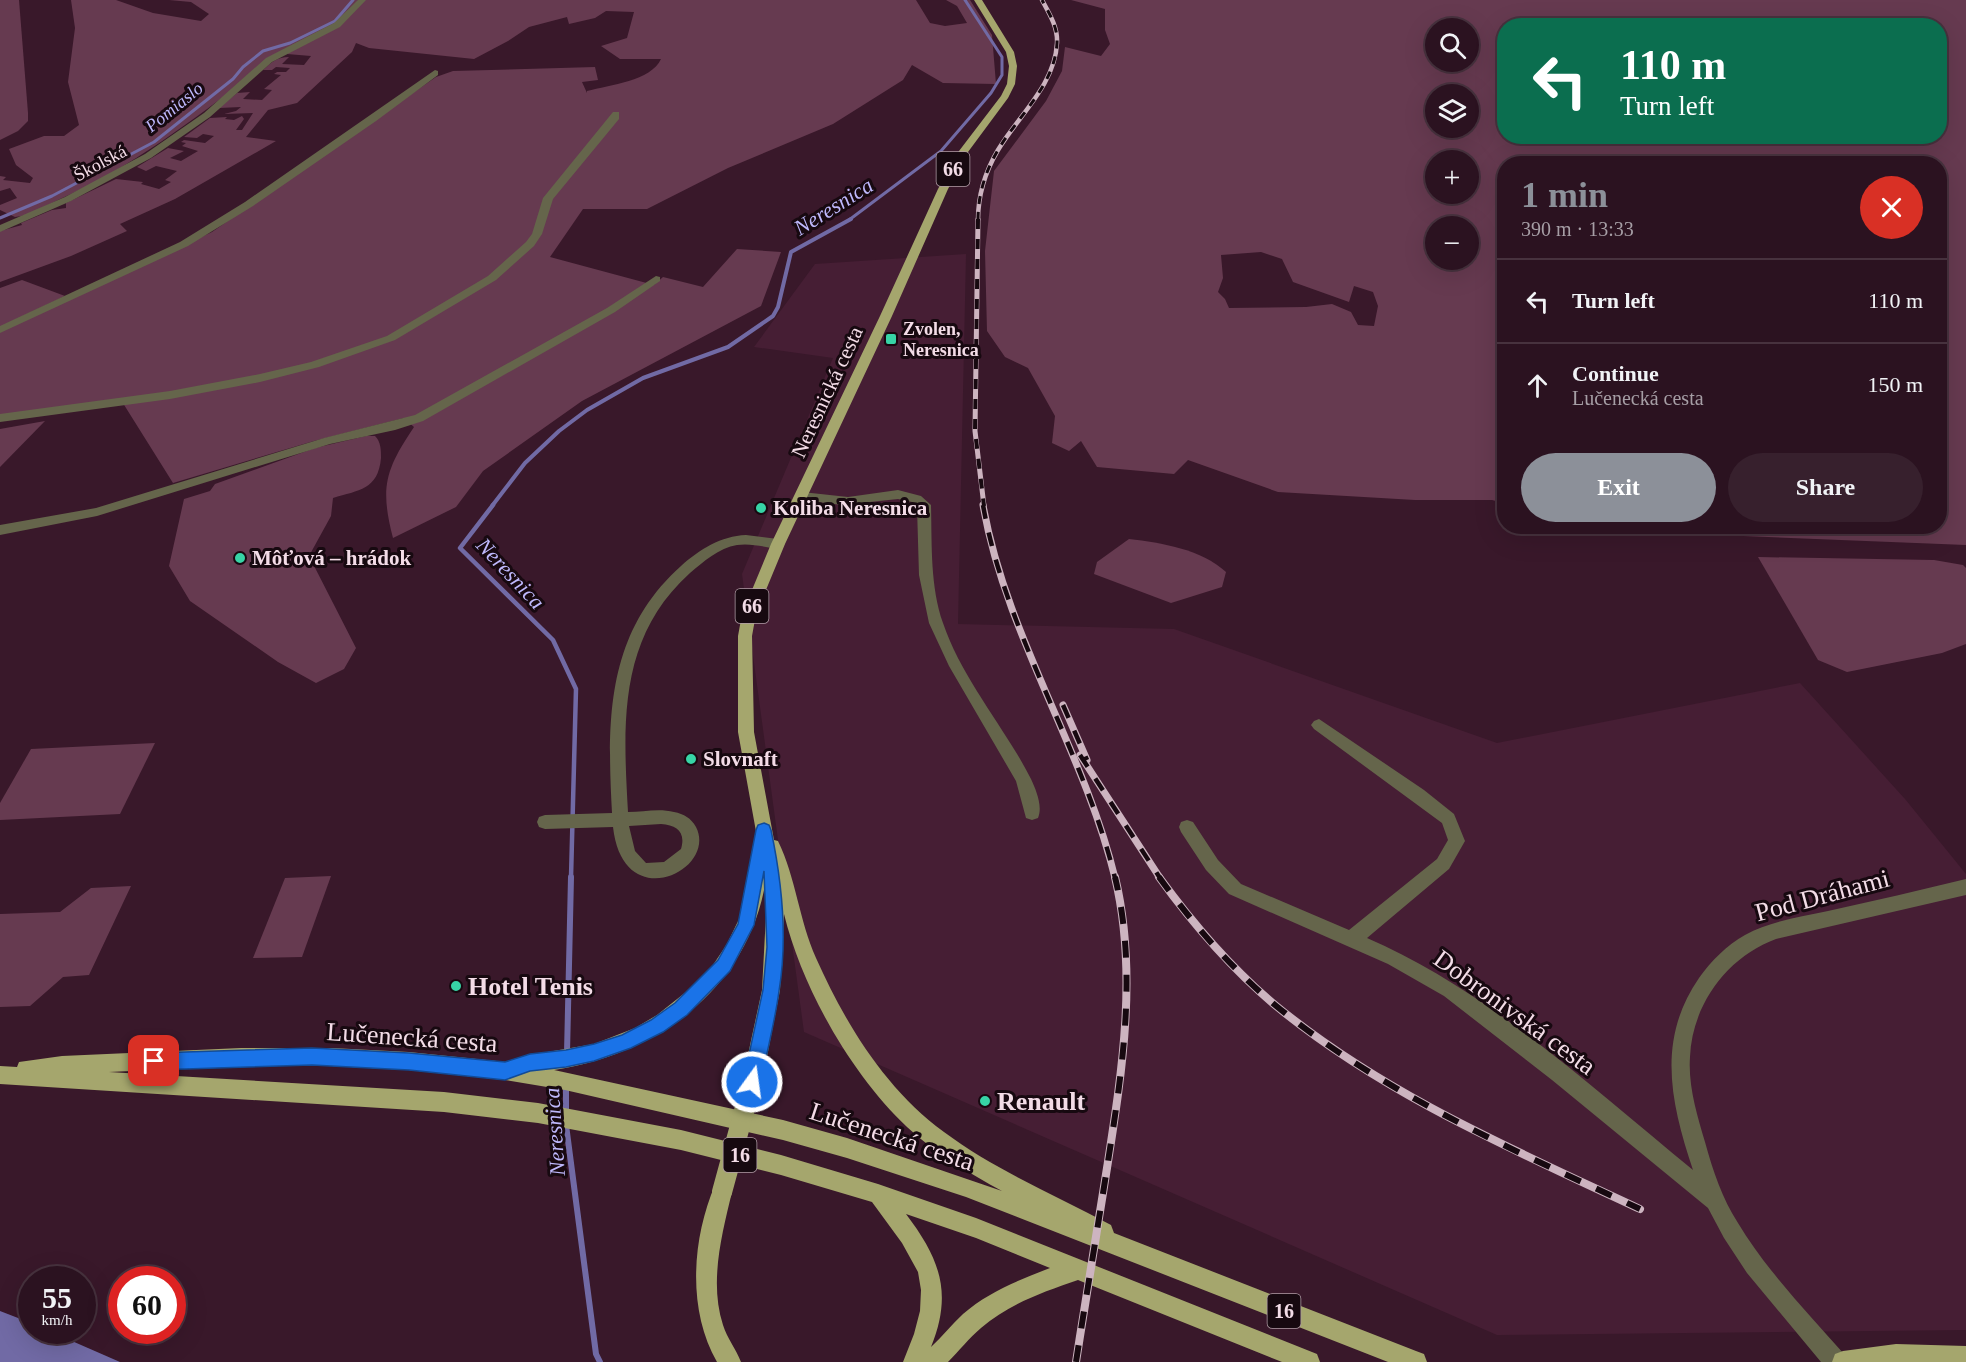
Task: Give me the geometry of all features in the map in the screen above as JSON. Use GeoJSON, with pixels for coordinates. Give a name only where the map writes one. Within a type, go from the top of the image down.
{"type":"FeatureCollection","features":[{"type":"Feature","properties":{"kind":"main road","name":"Neresnická cesta"},"geometry":{"type":"LineString","coordinates":[[764,830],[746,732],[745,636],[757,591],[948,178],[1011,84],[1013,66],[1010,52],[978,0]]}},
{"type":"Feature","properties":{"kind":"main road"},"geometry":{"type":"LineString","coordinates":[[536,1068],[594,1053],[625,1042],[657,1026],[681,1009],[724,966],[746,925],[764,830]]}},
{"type":"Feature","properties":{"kind":"main road"},"geometry":{"type":"LineString","coordinates":[[764,830],[783,868],[794,922],[814,974],[836,1018],[869,1069],[915,1120],[984,1169],[1151,1258]]}},
{"type":"Feature","properties":{"kind":"main road","name":"66"},"geometry":{"type":"LineString","coordinates":[[730,1362],[713,1330],[707,1308],[706,1282],[712,1234],[752,1082],[771,990],[775,947],[773,879],[764,830]]}},
{"type":"Feature","properties":{"kind":"main road","name":"Lučenecká cesta"},"geometry":{"type":"LineString","coordinates":[[0,1074],[62,1065],[284,1056],[409,1061],[505,1071],[536,1068],[594,1086],[783,1130],[894,1162],[1151,1258]]}},
{"type":"Feature","properties":{"kind":"main road","name":"Lučenecká cesta"},"geometry":{"type":"LineString","coordinates":[[0,1074],[444,1102],[538,1113],[600,1124],[681,1140],[770,1162],[878,1194],[976,1228],[1078,1269]]}},
{"type":"Feature","properties":{"kind":"main road"},"geometry":{"type":"LineString","coordinates":[[878,1194],[920,1249],[933,1285],[931,1320],[914,1362]]}},
{"type":"Feature","properties":{"kind":"main road","name":"16"},"geometry":{"type":"LineString","coordinates":[[1151,1258],[1416,1362]]}},
{"type":"Feature","properties":{"kind":"main road"},"geometry":{"type":"LineString","coordinates":[[931,1362],[971,1321],[993,1303],[1018,1290],[1078,1269]]}},
{"type":"Feature","properties":{"kind":"main road","name":"16"},"geometry":{"type":"LineString","coordinates":[[1078,1269],[1309,1362]]}},
{"type":"Feature","properties":{"kind":"main road"},"geometry":{"type":"LineString","coordinates":[[1843,1362],[1896,1355],[1966,1357]]}},
{"type":"Feature","properties":{"kind":"street","name":"Školská"},"geometry":{"type":"LineString","coordinates":[[0,229],[68,199],[148,156],[207,115],[269,60],[337,25],[362,0]]}},
{"type":"Feature","properties":{"kind":"street"},"geometry":{"type":"LineString","coordinates":[[0,330],[184,244],[249,204],[373,119],[435,73]]}},
{"type":"Feature","properties":{"kind":"street"},"geometry":{"type":"LineString","coordinates":[[0,418],[158,397],[260,378],[315,365],[391,338],[492,278],[530,244],[537,234],[548,198],[615,119],[616,114]]}},
{"type":"Feature","properties":{"kind":"street"},"geometry":{"type":"LineString","coordinates":[[0,530],[97,512],[328,441],[395,426],[419,418],[611,310],[656,279]]}},
{"type":"Feature","properties":{"kind":"street"},"geometry":{"type":"LineString","coordinates":[[802,496],[851,501],[907,495],[919,499],[924,505],[926,575],[936,622],[954,662],[1023,779],[1032,813]]}},
{"type":"Feature","properties":{"kind":"street"},"geometry":{"type":"LineString","coordinates":[[544,822],[613,820],[661,818],[678,820],[690,830],[692,844],[684,858],[677,864],[660,871],[642,869],[631,859],[613,820],[620,686],[636,636],[648,614],[674,579],[694,562],[719,547],[742,540],[778,544]]}},
{"type":"Feature","properties":{"kind":"street"},"geometry":{"type":"LineString","coordinates":[[1319,725],[1448,819],[1457,841],[1443,864],[1352,939]]}},
{"type":"Feature","properties":{"kind":"street","name":"Dobronivská cesta"},"geometry":{"type":"LineString","coordinates":[[1186,827],[1212,866],[1235,889],[1394,958],[1450,990],[1559,1073],[1715,1201]]}},
{"type":"Feature","properties":{"kind":"street","name":"Pod Dráhami"},"geometry":{"type":"LineString","coordinates":[[1836,1362],[1749,1257],[1730,1230],[1715,1201],[1691,1128],[1681,1080],[1680,1059],[1687,1019],[1710,979],[1734,953],[1752,941],[1776,931],[1966,887]]}},
{"type":"Feature","properties":{"kind":"shaded area"},"geometry":{"type":"Polygon","coordinates":[[[0,0],[19,0],[28,121],[18,131],[0,140],[0,0]]]}},
{"type":"Feature","properties":{"kind":"shaded area"},"geometry":{"type":"Polygon","coordinates":[[[71,0],[116,0],[153,13],[201,21],[209,14],[191,2],[169,0],[916,0],[930,23],[945,26],[967,23],[957,6],[946,0],[970,0],[992,35],[996,84],[943,83],[912,65],[903,80],[833,124],[728,168],[647,209],[583,209],[550,257],[654,285],[663,277],[703,287],[737,249],[781,252],[761,306],[582,401],[483,471],[456,507],[393,538],[386,492],[391,468],[414,427],[404,418],[314,441],[173,483],[121,400],[0,417],[0,332],[212,232],[436,77],[453,71],[595,67],[598,80],[582,82],[587,93],[587,91],[639,77],[656,66],[661,59],[620,59],[601,46],[627,38],[634,12],[606,11],[595,18],[569,24],[567,17],[529,27],[474,59],[369,48],[356,43],[352,52],[297,103],[268,110],[246,137],[276,141],[175,199],[120,224],[127,231],[71,256],[0,282],[0,231],[22,225],[21,223],[52,210],[66,208],[66,203],[116,179],[143,182],[141,184],[159,189],[171,182],[165,180],[177,171],[156,166],[146,171],[137,167],[168,148],[184,151],[170,158],[181,161],[198,151],[182,146],[186,143],[181,142],[184,140],[205,143],[214,136],[203,134],[197,138],[184,137],[210,118],[227,117],[225,119],[234,120],[242,116],[244,119],[236,130],[242,130],[253,113],[224,114],[241,107],[219,108],[237,93],[250,92],[243,99],[262,100],[272,90],[264,89],[281,75],[274,74],[286,72],[290,68],[276,67],[272,70],[263,70],[275,60],[289,57],[282,64],[304,65],[311,56],[287,54],[292,45],[208,109],[121,168],[37,210],[15,217],[0,210],[0,205],[17,198],[10,188],[0,191],[0,176],[6,177],[3,180],[30,183],[33,178],[16,165],[9,149],[44,136],[64,136],[79,125],[68,82],[75,28],[71,0]]]}},
{"type":"Feature","properties":{"kind":"shaded area"},"geometry":{"type":"Polygon","coordinates":[[[1071,0],[1966,0],[1966,545],[1694,534],[1947,534],[1947,156],[1497,156],[1497,501],[1415,500],[1278,492],[1188,460],[1174,474],[1097,467],[1081,441],[1069,451],[1052,443],[1055,416],[1028,368],[1005,357],[987,331],[985,251],[994,171],[1046,101],[1062,71],[1065,47],[1101,56],[1110,44],[1105,30],[1105,9],[1071,0]],[[1261,252],[1221,255],[1223,278],[1218,292],[1225,299],[1229,308],[1306,307],[1332,304],[1351,312],[1358,325],[1374,326],[1378,306],[1373,292],[1354,286],[1349,302],[1293,282],[1282,259],[1261,252]]]}},
{"type":"Feature","properties":{"kind":"shaded area"},"geometry":{"type":"Polygon","coordinates":[[[966,254],[958,624],[1174,629],[1497,743],[1800,683],[1905,799],[1966,874],[1966,1330],[1497,1335],[804,1032],[742,574],[833,358],[754,347],[815,264],[966,254]]]}},
{"type":"Feature","properties":{"kind":"shaded area"},"geometry":{"type":"Polygon","coordinates":[[[22,280],[65,296],[0,327],[0,288],[22,280]]]}},
{"type":"Feature","properties":{"kind":"shaded area"},"geometry":{"type":"Polygon","coordinates":[[[45,421],[0,467],[0,429],[45,421]]]}},
{"type":"Feature","properties":{"kind":"shaded area"},"geometry":{"type":"Polygon","coordinates":[[[375,436],[380,446],[381,458],[376,477],[366,487],[333,498],[331,516],[309,556],[356,648],[344,669],[316,683],[278,662],[190,601],[169,566],[184,499],[210,491],[215,484],[315,448],[375,436]]]}},
{"type":"Feature","properties":{"kind":"shaded area"},"geometry":{"type":"Polygon","coordinates":[[[1129,539],[1180,548],[1205,558],[1226,572],[1222,587],[1171,603],[1094,574],[1097,562],[1129,539]]]}},
{"type":"Feature","properties":{"kind":"shaded area"},"geometry":{"type":"Polygon","coordinates":[[[1758,557],[1934,560],[1963,565],[1966,568],[1966,644],[1942,653],[1847,672],[1818,660],[1758,557]]]}},
{"type":"Feature","properties":{"kind":"shaded area"},"geometry":{"type":"Polygon","coordinates":[[[155,743],[120,814],[0,820],[0,803],[31,749],[155,743]]]}},
{"type":"Feature","properties":{"kind":"shaded area"},"geometry":{"type":"Polygon","coordinates":[[[331,876],[302,957],[253,958],[285,878],[331,876]]]}},
{"type":"Feature","properties":{"kind":"shaded area"},"geometry":{"type":"Polygon","coordinates":[[[131,886],[89,975],[63,977],[30,1006],[0,1007],[0,914],[60,912],[91,888],[131,886]]]}},
{"type":"Feature","properties":{"kind":"shaded area"},"geometry":{"type":"Polygon","coordinates":[[[0,1311],[18,1318],[18,1344],[79,1344],[120,1362],[0,1362],[0,1311]]]}},
{"type":"Feature","properties":{"kind":"waterway","name":"Pomiaslo"},"geometry":{"type":"LineString","coordinates":[[0,218],[52,196],[154,142],[233,79],[243,67],[263,51],[290,43],[335,21],[353,0]]}},
{"type":"Feature","properties":{"kind":"waterway","name":"Neresnica"},"geometry":{"type":"LineString","coordinates":[[849,220],[941,151],[991,93],[1002,75],[1002,57],[965,0]]}},
{"type":"Feature","properties":{"kind":"waterway","name":"Neresnica"},"geometry":{"type":"LineString","coordinates":[[492,506],[525,463],[559,431],[587,410],[643,378],[728,347],[773,316],[778,307],[791,252],[851,219]]}},
{"type":"Feature","properties":{"kind":"waterway","name":"Neresnica"},"geometry":{"type":"LineString","coordinates":[[493,505],[460,548],[553,640],[576,689],[571,878]]}},
{"type":"Feature","properties":{"kind":"waterway","name":"Neresnica"},"geometry":{"type":"LineString","coordinates":[[567,1053],[571,877]]}},
{"type":"Feature","properties":{"kind":"waterway","name":"Neresnica"},"geometry":{"type":"LineString","coordinates":[[566,1086],[566,1113]]}},
{"type":"Feature","properties":{"kind":"waterway","name":"Neresnica"},"geometry":{"type":"LineString","coordinates":[[566,1125],[596,1354],[600,1362]]}},
{"type":"Feature","properties":{"kind":"railway"},"geometry":{"type":"LineString","coordinates":[[978,219],[981,193],[989,167],[1006,137],[1043,86],[1055,58],[1056,31],[1042,0]]}},
{"type":"Feature","properties":{"kind":"railway"},"geometry":{"type":"LineString","coordinates":[[978,219],[975,431],[984,506]]}},
{"type":"Feature","properties":{"kind":"railway"},"geometry":{"type":"LineString","coordinates":[[983,505],[994,553],[1009,601],[1085,784],[1115,878]]}},
{"type":"Feature","properties":{"kind":"railway"},"geometry":{"type":"LineString","coordinates":[[1063,705],[1087,760]]}},
{"type":"Feature","properties":{"kind":"railway"},"geometry":{"type":"LineString","coordinates":[[1080,755],[1160,878]]}},
{"type":"Feature","properties":{"kind":"railway"},"geometry":{"type":"LineString","coordinates":[[1076,1362],[1113,1132],[1125,1022],[1126,949],[1115,877]]}},
{"type":"Feature","properties":{"kind":"railway"},"geometry":{"type":"LineString","coordinates":[[1159,877],[1185,912],[1228,961],[1275,1005],[1317,1037],[1360,1066],[1451,1118],[1640,1209]]}},
{"type":"Feature","properties":{"kind":"place","name":"Zvolen, Neresnica"},"geometry":{"type":"Point","coordinates":[891,339]}},
{"type":"Feature","properties":{"kind":"place","name":"Koliba Neresnica"},"geometry":{"type":"Point","coordinates":[761,508]}},
{"type":"Feature","properties":{"kind":"place","name":"Môťová – hrádok"},"geometry":{"type":"Point","coordinates":[240,558]}},
{"type":"Feature","properties":{"kind":"place","name":"Slovnaft"},"geometry":{"type":"Point","coordinates":[691,759]}},
{"type":"Feature","properties":{"kind":"place","name":"Hotel Tenis"},"geometry":{"type":"Point","coordinates":[456,986]}},
{"type":"Feature","properties":{"kind":"place","name":"Renault"},"geometry":{"type":"Point","coordinates":[985,1101]}},
{"type":"Feature","properties":{"kind":"route"},"geometry":{"type":"LineString","coordinates":[[154,1061],[291,1056],[409,1061],[505,1071],[539,1061],[566,1059],[594,1053],[625,1042],[657,1026],[681,1009],[724,966],[746,925],[764,830],[773,879],[775,947],[771,990],[752,1082]]}}]}
